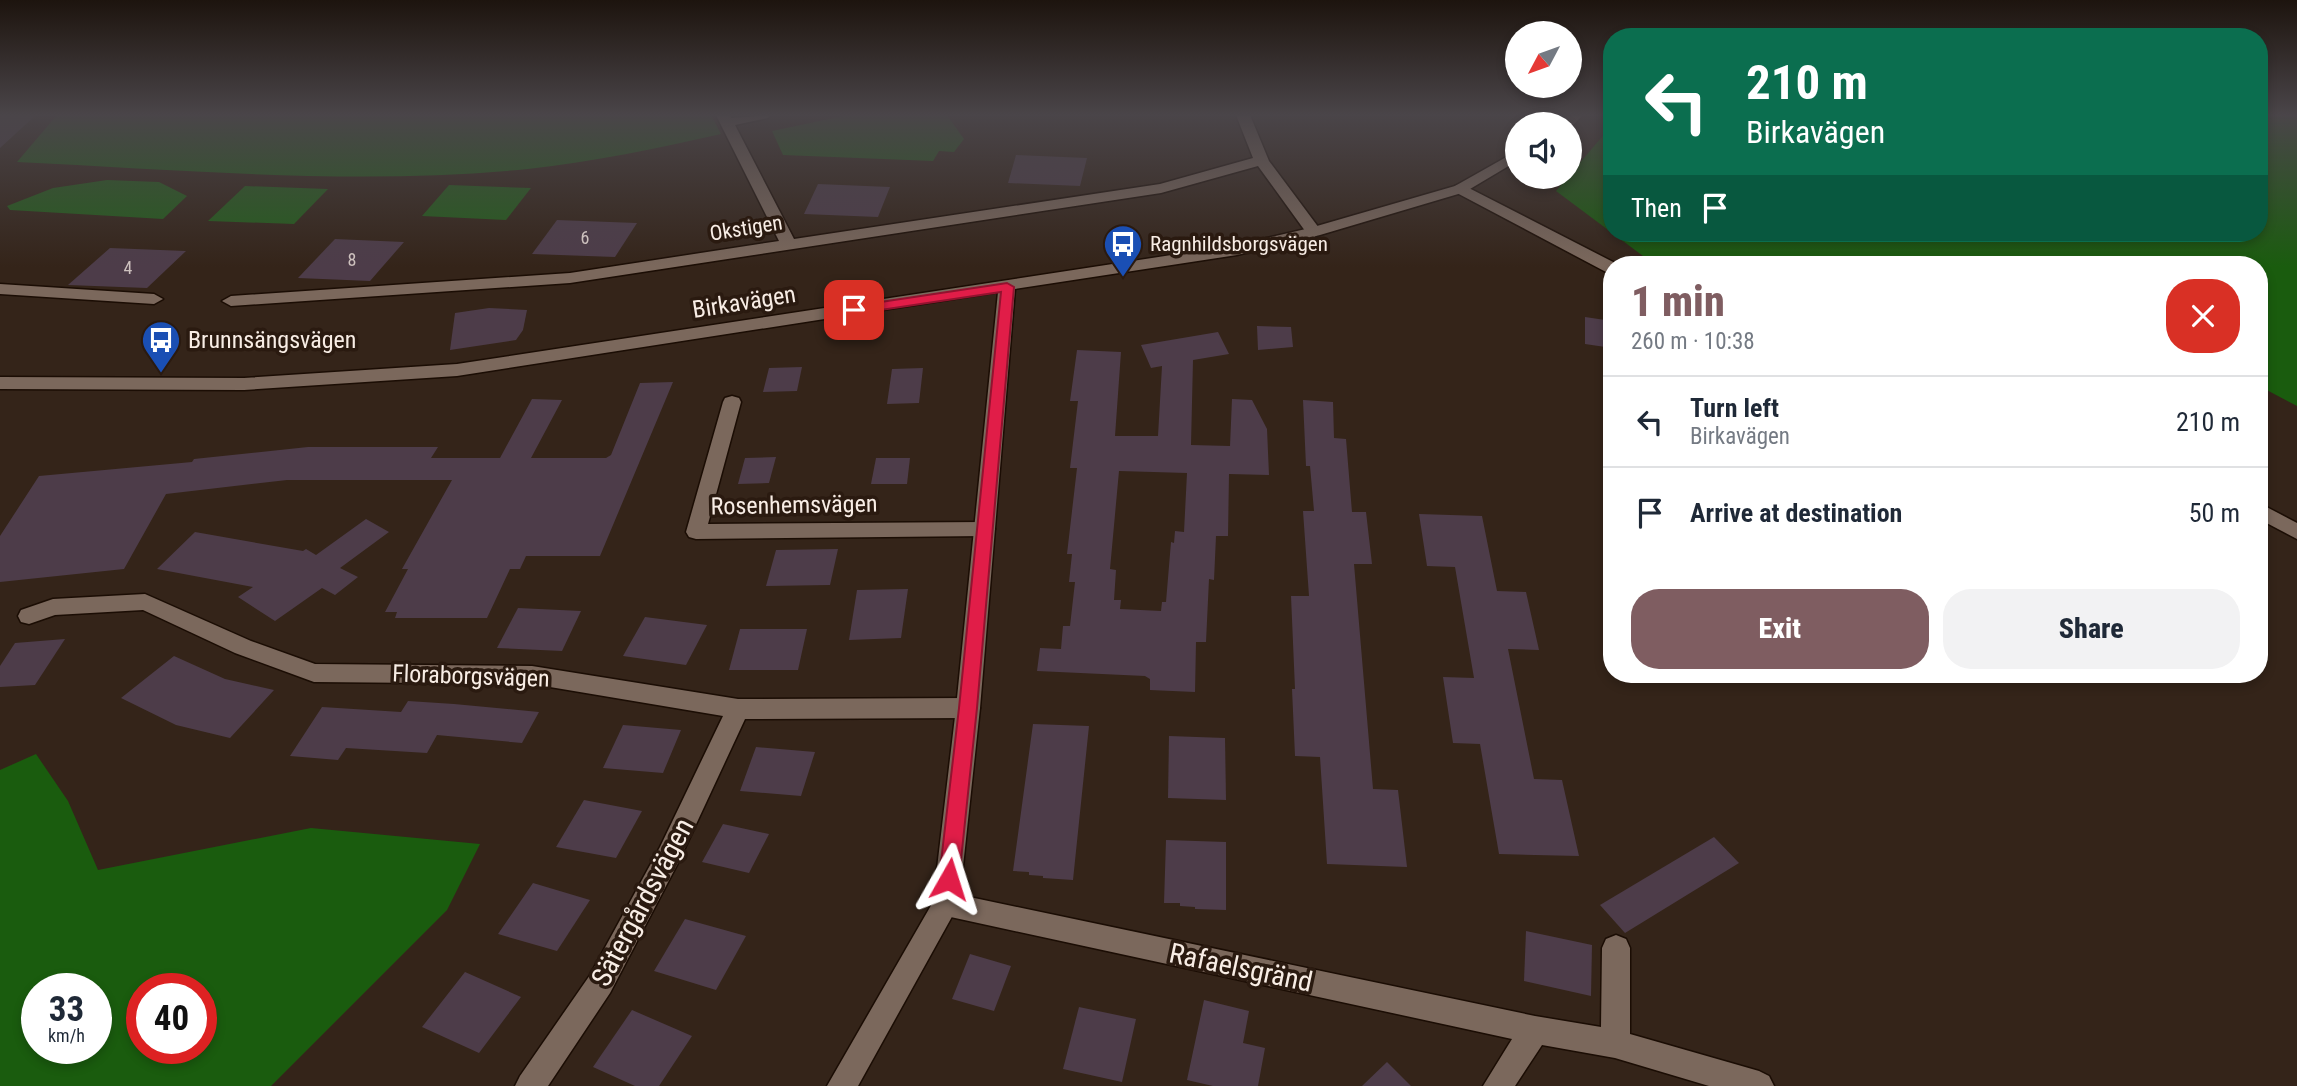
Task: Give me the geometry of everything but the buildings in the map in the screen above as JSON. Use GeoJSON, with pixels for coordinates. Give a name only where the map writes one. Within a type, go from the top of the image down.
{"type":"FeatureCollection","features":[{"type":"Feature","properties":{"kind":"street"},"geometry":{"type":"LineString","coordinates":[[749,166],[789,245]]}},
{"type":"Feature","properties":{"kind":"street","name":"Okstigen"},"geometry":{"type":"LineString","coordinates":[[231,301],[570,278],[1161,188],[1239,166]]}},
{"type":"Feature","properties":{"kind":"street"},"geometry":{"type":"LineString","coordinates":[[1265,166],[1314,232]]}},
{"type":"Feature","properties":{"kind":"street","name":"Birkavägen"},"geometry":{"type":"LineString","coordinates":[[0,383],[244,384],[457,370],[1237,250],[1314,232],[1460,188],[1499,166]]}},
{"type":"Feature","properties":{"kind":"street"},"geometry":{"type":"LineString","coordinates":[[1460,188],[1603,263]]}},
{"type":"Feature","properties":{"kind":"street"},"geometry":{"type":"LineString","coordinates":[[842,1086],[946,904],[968,708],[1007,287]]}},
{"type":"Feature","properties":{"kind":"street"},"geometry":{"type":"LineString","coordinates":[[0,289],[154,299]]}},
{"type":"Feature","properties":{"kind":"street","name":"Rosenhemsvägen"},"geometry":{"type":"LineString","coordinates":[[732,402],[696,532],[985,528]]}},
{"type":"Feature","properties":{"kind":"street"},"geometry":{"type":"LineString","coordinates":[[2268,515],[2297,532]]}},
{"type":"Feature","properties":{"kind":"street","name":"Floraborgsvägen"},"geometry":{"type":"LineString","coordinates":[[29,616],[53,607],[145,602],[243,647],[314,673],[532,675],[738,709],[968,708]]}},
{"type":"Feature","properties":{"kind":"street","name":"Sätergårdsvägen"},"geometry":{"type":"LineString","coordinates":[[530,1086],[600,984],[669,855],[738,709]]}},
{"type":"Feature","properties":{"kind":"street","name":"Rafaelsgränd"},"geometry":{"type":"LineString","coordinates":[[946,904],[1535,1030],[1615,1044],[1759,1086]]}},
{"type":"Feature","properties":{"kind":"street"},"geometry":{"type":"LineString","coordinates":[[1615,1044],[1616,948]]}},
{"type":"Feature","properties":{"kind":"street"},"geometry":{"type":"LineString","coordinates":[[1498,1086],[1535,1030]]}},
{"type":"Feature","properties":{"kind":"green space"},"geometry":{"type":"Polygon","coordinates":[[[88,166],[555,166],[464,174],[400,176],[209,172],[88,166]]]}},
{"type":"Feature","properties":{"kind":"green space"},"geometry":{"type":"Polygon","coordinates":[[[1582,166],[1603,166],[1603,226],[1556,191],[1582,189],[1582,166]]]}},
{"type":"Feature","properties":{"kind":"green space"},"geometry":{"type":"Polygon","coordinates":[[[2268,166],[2297,166],[2297,406],[2268,391],[2268,256],[1643,256],[1624,242],[2268,242],[2268,166]]]}},
{"type":"Feature","properties":{"kind":"green space"},"geometry":{"type":"Polygon","coordinates":[[[107,180],[159,182],[187,196],[163,219],[10,210],[7,206],[53,188],[107,180]]]}},
{"type":"Feature","properties":{"kind":"green space"},"geometry":{"type":"Polygon","coordinates":[[[449,185],[531,188],[506,220],[422,216],[449,185]]]}},
{"type":"Feature","properties":{"kind":"green space"},"geometry":{"type":"Polygon","coordinates":[[[245,186],[328,189],[294,224],[208,221],[245,186]]]}},
{"type":"Feature","properties":{"kind":"green space"},"geometry":{"type":"Polygon","coordinates":[[[36,754],[68,801],[98,870],[311,828],[480,844],[447,910],[271,1086],[0,1086],[0,770],[36,754]]]}},
{"type":"Feature","properties":{"kind":"place","name":"Ragnhildsborgsvägen"},"geometry":{"type":"Point","coordinates":[1123,278]}},
{"type":"Feature","properties":{"kind":"place","name":"Brunnsängsvägen"},"geometry":{"type":"Point","coordinates":[161,374]}},
{"type":"Feature","properties":{"kind":"route"},"geometry":{"type":"LineString","coordinates":[[854,310],[1007,287],[968,708],[949,879]]}}]}
